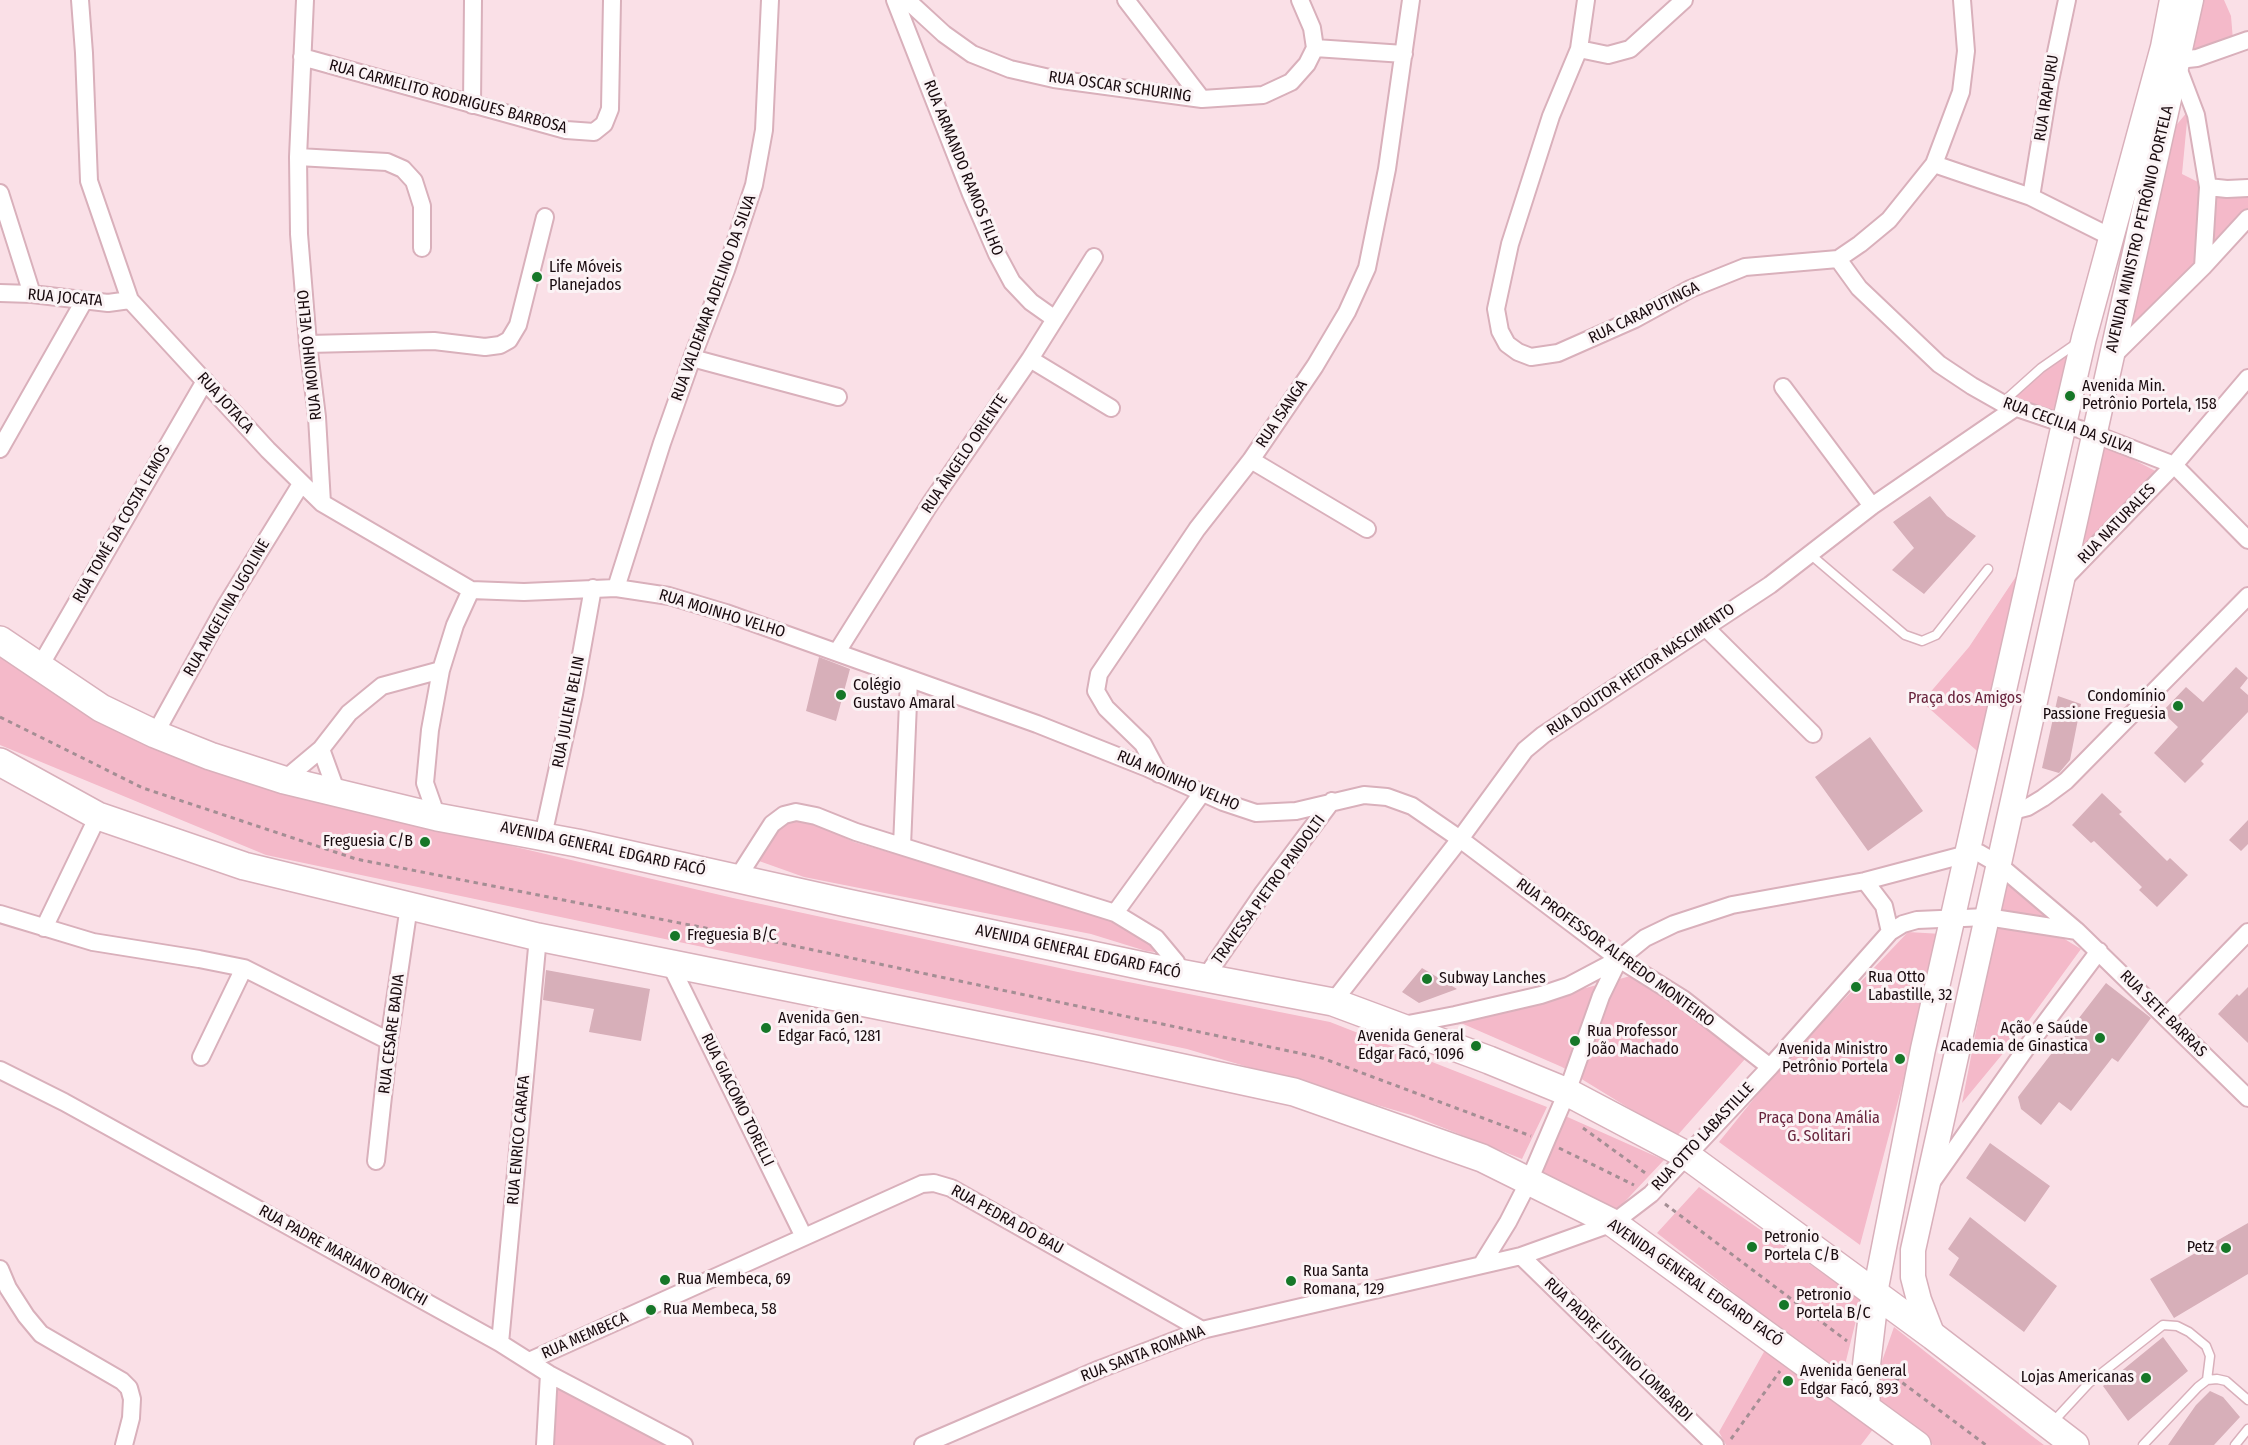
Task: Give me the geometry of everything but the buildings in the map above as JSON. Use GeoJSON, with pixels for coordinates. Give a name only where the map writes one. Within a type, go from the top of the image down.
{"type":"FeatureCollection","features":[{"type":"Feature","properties":{"kind":"main road","name":"AVENIDA MINISTRO PETRÔNIO PORTELA"},"geometry":{"type":"LineString","coordinates":[[1875,1293],[1923,1049],[2064,424],[2084,338],[2163,47],[2172,0]]}},
{"type":"Feature","properties":{"kind":"main road","name":"AVENIDA MINISTRO PETRÔNIO PORTELA"},"geometry":{"type":"LineString","coordinates":[[1933,1336],[1913,1277],[1913,1250],[2191,0]]}},
{"type":"Feature","properties":{"kind":"main road","name":"AVENIDA GENERAL EDGARD FACÓ"},"geometry":{"type":"LineString","coordinates":[[0,640],[101,708],[155,734],[210,756],[284,780],[437,817],[543,836],[738,877],[858,906],[1193,976],[1333,1002],[1399,1026],[1567,1092],[1686,1155],[1933,1336],[2075,1445]]}},
{"type":"Feature","properties":{"kind":"main road","name":"AVENIDA GENERAL EDGARD FACÓ"},"geometry":{"type":"LineString","coordinates":[[0,762],[98,816],[244,867],[538,937],[1294,1092],[1482,1158],[1613,1223],[1917,1445]]}},
{"type":"Feature","properties":{"kind":"main road"},"geometry":{"type":"LineString","coordinates":[[1866,1406],[1866,1362],[1875,1293]]}},
{"type":"Feature","properties":{"kind":"street"},"geometry":{"type":"LineString","coordinates":[[80,0],[89,181],[130,300]]}},
{"type":"Feature","properties":{"kind":"street","name":"RUA MOINHO VELHO"},"geometry":{"type":"LineString","coordinates":[[305,0],[298,157],[299,234],[308,344],[319,437],[322,504],[471,590],[524,592],[616,588],[669,596],[726,613],[1037,724],[1256,813],[1296,811],[1364,795],[1387,797],[1412,806],[1460,839]]}},
{"type":"Feature","properties":{"kind":"street"},"geometry":{"type":"LineString","coordinates":[[472,105],[473,0]]}},
{"type":"Feature","properties":{"kind":"street","name":"RUA CARMELITO RODRIGUES BARBOSA"},"geometry":{"type":"LineString","coordinates":[[302,57],[566,130],[594,132],[604,124],[610,109],[612,0]]}},
{"type":"Feature","properties":{"kind":"street","name":"RUA VALDEMAR ADELINO DA SILVA"},"geometry":{"type":"LineString","coordinates":[[616,588],[692,358],[726,270],[754,185],[764,130],[770,0]]}},
{"type":"Feature","properties":{"kind":"street","name":"RUA ARMANDO RAMOS FILHO"},"geometry":{"type":"LineString","coordinates":[[895,0],[970,194],[997,254],[1012,282],[1031,302],[1055,319]]}},
{"type":"Feature","properties":{"kind":"street","name":"RUA OSCAR SCHURING"},"geometry":{"type":"LineString","coordinates":[[908,0],[944,34],[972,54],[1010,69],[1054,79],[1202,99],[1263,95],[1291,82],[1307,64],[1315,48]]}},
{"type":"Feature","properties":{"kind":"street"},"geometry":{"type":"LineString","coordinates":[[1126,0],[1202,99]]}},
{"type":"Feature","properties":{"kind":"street"},"geometry":{"type":"LineString","coordinates":[[1300,0],[1312,28],[1315,48],[1404,54]]}},
{"type":"Feature","properties":{"kind":"street","name":"RUA ISANGA"},"geometry":{"type":"LineString","coordinates":[[1159,774],[1143,744],[1106,708],[1096,691],[1100,674],[1197,529],[1251,460],[1347,312],[1366,268],[1387,168],[1411,0]]}},
{"type":"Feature","properties":{"kind":"street","name":"RUA CARAPUTINGA"},"geometry":{"type":"LineString","coordinates":[[1586,0],[1579,49],[1551,116],[1510,244],[1496,309],[1500,331],[1507,344],[1531,357],[1558,353],[1635,319],[1690,290],[1746,267],[1838,259],[1889,220],[1934,164],[1961,92],[1966,51],[1962,0]]}},
{"type":"Feature","properties":{"kind":"street"},"geometry":{"type":"LineString","coordinates":[[1579,49],[1608,56],[1630,49],[1684,0]]}},
{"type":"Feature","properties":{"kind":"street","name":"RUA IRAPURU"},"geometry":{"type":"LineString","coordinates":[[2031,197],[2050,81],[2067,0]]}},
{"type":"Feature","properties":{"kind":"street"},"geometry":{"type":"LineString","coordinates":[[2203,267],[2208,187],[2196,115],[2178,63],[2248,40]]}},
{"type":"Feature","properties":{"kind":"street"},"geometry":{"type":"LineString","coordinates":[[298,157],[387,162],[404,169],[414,181],[422,206],[422,248]]}},
{"type":"Feature","properties":{"kind":"street"},"geometry":{"type":"LineString","coordinates":[[1934,164],[2031,197],[2111,237]]}},
{"type":"Feature","properties":{"kind":"street"},"geometry":{"type":"LineString","coordinates":[[2208,187],[2248,188]]}},
{"type":"Feature","properties":{"kind":"street"},"geometry":{"type":"LineString","coordinates":[[0,193],[32,294]]}},
{"type":"Feature","properties":{"kind":"street"},"geometry":{"type":"LineString","coordinates":[[308,344],[434,341],[485,347],[500,345],[509,340],[518,325],[545,217]]}},
{"type":"Feature","properties":{"kind":"street"},"geometry":{"type":"LineString","coordinates":[[2111,357],[2203,267],[2248,218]]}},
{"type":"Feature","properties":{"kind":"street","name":"RUA ÂNGELO ORIENTE"},"geometry":{"type":"LineString","coordinates":[[837,652],[930,504],[1030,360],[1094,257]]}},
{"type":"Feature","properties":{"kind":"street","name":"RUA CECILIA DA SILVA"},"geometry":{"type":"LineString","coordinates":[[1838,259],[1859,288],[1939,364],[1972,386],[2009,406],[2094,434],[2174,465],[2248,540]]}},
{"type":"Feature","properties":{"kind":"street","name":"RUA JOCATA"},"geometry":{"type":"LineString","coordinates":[[0,293],[32,294],[108,303],[130,300]]}},
{"type":"Feature","properties":{"kind":"street","name":"RUA JOTACA"},"geometry":{"type":"LineString","coordinates":[[130,300],[300,484],[322,504]]}},
{"type":"Feature","properties":{"kind":"street"},"geometry":{"type":"LineString","coordinates":[[0,449],[84,301]]}},
{"type":"Feature","properties":{"kind":"street"},"geometry":{"type":"LineString","coordinates":[[692,358],[838,397]]}},
{"type":"Feature","properties":{"kind":"street"},"geometry":{"type":"LineString","coordinates":[[1030,360],[1111,408]]}},
{"type":"Feature","properties":{"kind":"street","name":"RUA NATURALES"},"geometry":{"type":"LineString","coordinates":[[2060,584],[2174,465],[2248,378]]}},
{"type":"Feature","properties":{"kind":"street","name":"RUA TOMÉ DA COSTA LEMOS"},"geometry":{"type":"LineString","coordinates":[[40,666],[205,381]]}},
{"type":"Feature","properties":{"kind":"street"},"geometry":{"type":"LineString","coordinates":[[1783,387],[1872,506]]}},
{"type":"Feature","properties":{"kind":"street","name":"RUA DOUTOR HEITOR NASCIMENTO"},"geometry":{"type":"LineString","coordinates":[[1333,1002],[1460,839],[1525,750],[1543,735],[1811,555],[1872,506],[2009,406]]}},
{"type":"Feature","properties":{"kind":"street"},"geometry":{"type":"LineString","coordinates":[[1251,460],[1367,529]]}},
{"type":"Feature","properties":{"kind":"street","name":"RUA ANGELINA UGOLINE"},"geometry":{"type":"LineString","coordinates":[[155,734],[225,607],[300,484]]}},
{"type":"Feature","properties":{"kind":"street","name":"RUA JULIEN BELIN"},"geometry":{"type":"LineString","coordinates":[[543,836],[574,694],[593,588]]}},
{"type":"Feature","properties":{"kind":"street"},"geometry":{"type":"LineString","coordinates":[[437,817],[425,783],[430,730],[441,670],[455,625],[471,590]]}},
{"type":"Feature","properties":{"kind":"street"},"geometry":{"type":"LineString","coordinates":[[2009,812],[2028,807],[2066,781],[2248,596]]}},
{"type":"Feature","properties":{"kind":"street"},"geometry":{"type":"LineString","coordinates":[[1705,627],[1813,734]]}},
{"type":"Feature","properties":{"kind":"street"},"geometry":{"type":"LineString","coordinates":[[284,780],[321,749],[349,713],[382,686],[441,670]]}},
{"type":"Feature","properties":{"kind":"street"},"geometry":{"type":"LineString","coordinates":[[903,846],[909,679]]}},
{"type":"Feature","properties":{"kind":"street"},"geometry":{"type":"LineString","coordinates":[[321,749],[337,793]]}},
{"type":"Feature","properties":{"kind":"street"},"geometry":{"type":"LineString","coordinates":[[404,809],[425,783]]}},
{"type":"Feature","properties":{"kind":"street"},"geometry":{"type":"LineString","coordinates":[[1115,913],[1202,792]]}},
{"type":"Feature","properties":{"kind":"street","name":"TRAVESSA PIETRO PANDOLTI"},"geometry":{"type":"LineString","coordinates":[[1193,976],[1263,893],[1332,801]]}},
{"type":"Feature","properties":{"kind":"street"},"geometry":{"type":"LineString","coordinates":[[738,877],[772,824],[784,815],[796,812],[816,816],[856,832],[1115,913],[1156,938],[1176,962],[1193,976]]}},
{"type":"Feature","properties":{"kind":"street"},"geometry":{"type":"LineString","coordinates":[[44,928],[98,816]]}},
{"type":"Feature","properties":{"kind":"street","name":"RUA PROFESSOR ALFREDO MONTEIRO"},"geometry":{"type":"LineString","coordinates":[[1460,839],[1619,959],[1683,999],[1770,1067]]}},
{"type":"Feature","properties":{"kind":"street","name":"RUA SETE BARRAS"},"geometry":{"type":"LineString","coordinates":[[1966,854],[1979,853],[1998,864],[2077,931],[2248,1098]]}},
{"type":"Feature","properties":{"kind":"street"},"geometry":{"type":"LineString","coordinates":[[1399,1026],[1541,995],[1568,986],[1619,959],[1645,938],[1674,924],[1732,905],[1864,881],[1966,854]]}},
{"type":"Feature","properties":{"kind":"street"},"geometry":{"type":"LineString","coordinates":[[1864,881],[1884,906],[1890,932]]}},
{"type":"Feature","properties":{"kind":"street","name":"RUA CESARE BADIA"},"geometry":{"type":"LineString","coordinates":[[376,1161],[389,1041],[409,906]]}},
{"type":"Feature","properties":{"kind":"street"},"geometry":{"type":"LineString","coordinates":[[0,914],[93,942],[199,958],[244,968],[389,1041]]}},
{"type":"Feature","properties":{"kind":"street"},"geometry":{"type":"LineString","coordinates":[[1987,917],[2077,931]]}},
{"type":"Feature","properties":{"kind":"street","name":"RUA OTTO LABASTILLE"},"geometry":{"type":"LineString","coordinates":[[1613,1223],[1651,1194],[1770,1067],[1890,932],[1902,924],[1917,920],[1987,917]]}},
{"type":"Feature","properties":{"kind":"street"},"geometry":{"type":"LineString","coordinates":[[2165,1017],[2248,932]]}},
{"type":"Feature","properties":{"kind":"street","name":"RUA ENRICO CARAFA"},"geometry":{"type":"LineString","coordinates":[[500,1343],[538,937]]}},
{"type":"Feature","properties":{"kind":"street"},"geometry":{"type":"LineString","coordinates":[[1927,1188],[2098,951]]}},
{"type":"Feature","properties":{"kind":"street"},"geometry":{"type":"LineString","coordinates":[[1482,1264],[1508,1222],[1529,1181],[1567,1092],[1601,996],[1619,959]]}},
{"type":"Feature","properties":{"kind":"street","name":"RUA GIACOMO TORELLI"},"geometry":{"type":"LineString","coordinates":[[669,963],[804,1237]]}},
{"type":"Feature","properties":{"kind":"street"},"geometry":{"type":"LineString","coordinates":[[201,1057],[244,968]]}},
{"type":"Feature","properties":{"kind":"street","name":"RUA PADRE MARIANO RONCHI"},"geometry":{"type":"LineString","coordinates":[[0,1070],[64,1102],[500,1343],[549,1374],[684,1445]]}},
{"type":"Feature","properties":{"kind":"street","name":"RUA PEDRA DO BAU"},"geometry":{"type":"LineString","coordinates":[[804,1237],[922,1184],[934,1183],[951,1188],[1202,1330]]}},
{"type":"Feature","properties":{"kind":"street","name":"RUA SANTA ROMANA"},"geometry":{"type":"LineString","coordinates":[[923,1445],[1100,1369],[1202,1330],[1521,1256],[1613,1223]]}},
{"type":"Feature","properties":{"kind":"street","name":"RUA MEMBECA"},"geometry":{"type":"LineString","coordinates":[[529,1361],[804,1237]]}},
{"type":"Feature","properties":{"kind":"street","name":"RUA PADRE JUSTINO LOMBARDI"},"geometry":{"type":"LineString","coordinates":[[1521,1256],[1715,1445]]}},
{"type":"Feature","properties":{"kind":"street"},"geometry":{"type":"LineString","coordinates":[[0,1269],[8,1288],[26,1316],[42,1334],[122,1381],[129,1388],[132,1398],[131,1418],[124,1445]]}},
{"type":"Feature","properties":{"kind":"street"},"geometry":{"type":"LineString","coordinates":[[545,1445],[549,1374]]}},
{"type":"Feature","properties":{"kind":"lane"},"geometry":{"type":"LineString","coordinates":[[2009,406],[2041,368],[2084,338]]}},
{"type":"Feature","properties":{"kind":"lane"},"geometry":{"type":"LineString","coordinates":[[1811,555],[1905,635],[1922,641],[1936,635],[1988,569]]}},
{"type":"Feature","properties":{"kind":"lane"},"geometry":{"type":"LineString","coordinates":[[2050,1426],[2089,1383],[2163,1325],[2177,1326],[2189,1332],[2206,1346],[2210,1356],[2207,1380]]}},
{"type":"Feature","properties":{"kind":"lane"},"geometry":{"type":"LineString","coordinates":[[2144,1445],[2207,1380],[2226,1381],[2248,1400]]}},
{"type":"Feature","properties":{"kind":"lane"},"geometry":{"type":"LineString","coordinates":[[2235,1445],[2248,1429]]}},
{"type":"Feature","properties":{"kind":"path"},"geometry":{"type":"LineString","coordinates":[[1581,1126],[1660,1184]]}},
{"type":"Feature","properties":{"kind":"path"},"geometry":{"type":"LineString","coordinates":[[1727,1445],[1793,1353]]}},
{"type":"Feature","properties":{"kind":"green space"},"geometry":{"type":"Polygon","coordinates":[[[2196,0],[2224,0],[2231,16],[2233,40],[2188,53],[2196,0]]]}},
{"type":"Feature","properties":{"kind":"green space"},"geometry":{"type":"Polygon","coordinates":[[[2188,111],[2182,174],[2208,187],[2248,186],[2248,218],[2111,357],[2169,134],[2188,111]]]}},
{"type":"Feature","properties":{"kind":"green space"},"geometry":{"type":"Polygon","coordinates":[[[2081,354],[2064,415],[2011,400],[2062,356],[2081,354]]]}},
{"type":"Feature","properties":{"kind":"green space"},"geometry":{"type":"Polygon","coordinates":[[[2102,443],[2161,474],[2082,554],[2102,443]]]}},
{"type":"Feature","properties":{"kind":"green space","name":"Praça dos Amigos"},"geometry":{"type":"Polygon","coordinates":[[[2027,560],[1985,758],[1922,702],[1969,647],[2027,560]]]}},
{"type":"Feature","properties":{"kind":"green space"},"geometry":{"type":"Polygon","coordinates":[[[0,656],[140,742],[277,791],[733,898],[1078,972],[1330,1022],[1547,1107],[1522,1159],[1411,1115],[1187,1049],[266,855],[0,745],[0,656]]]}},
{"type":"Feature","properties":{"kind":"green space"},"geometry":{"type":"Polygon","coordinates":[[[785,817],[814,824],[854,842],[1109,917],[1153,942],[1163,953],[1146,951],[1091,934],[804,877],[759,861],[772,832],[785,817]]]}},
{"type":"Feature","properties":{"kind":"green space"},"geometry":{"type":"Polygon","coordinates":[[[2005,876],[2056,921],[1993,911],[2005,876]]]}},
{"type":"Feature","properties":{"kind":"green space"},"geometry":{"type":"Polygon","coordinates":[[[1996,928],[2053,932],[2081,949],[2019,1034],[1962,1103],[1996,928]]]}},
{"type":"Feature","properties":{"kind":"green space","name":"Praça Dona Amália G. Solitari"},"geometry":{"type":"Polygon","coordinates":[[[1908,932],[1942,934],[1860,1245],[1719,1142],[1777,1070],[1908,932]]]}},
{"type":"Feature","properties":{"kind":"green space"},"geometry":{"type":"Polygon","coordinates":[[[1638,974],[1745,1059],[1676,1137],[1562,1067],[1454,1020],[1496,1012],[1638,974]]]}},
{"type":"Feature","properties":{"kind":"green space"},"geometry":{"type":"Polygon","coordinates":[[[1563,1115],[1664,1160],[1615,1212],[1536,1171],[1563,1115]]]}},
{"type":"Feature","properties":{"kind":"green space"},"geometry":{"type":"Polygon","coordinates":[[[1699,1187],[1861,1300],[1842,1377],[1657,1233],[1699,1187]]]}},
{"type":"Feature","properties":{"kind":"green space"},"geometry":{"type":"Polygon","coordinates":[[[1894,1327],[2044,1445],[1933,1445],[1869,1398],[1894,1327]]]}},
{"type":"Feature","properties":{"kind":"green space"},"geometry":{"type":"Polygon","coordinates":[[[1765,1350],[1874,1428],[1861,1445],[1726,1445],[1719,1432],[1765,1350]]]}},
{"type":"Feature","properties":{"kind":"green space"},"geometry":{"type":"Polygon","coordinates":[[[555,1384],[666,1445],[552,1445],[555,1384]]]}},
{"type":"Feature","properties":{"kind":"place","name":"Life Móveis Planejados"},"geometry":{"type":"Point","coordinates":[537,277]}},
{"type":"Feature","properties":{"kind":"place","name":"Avenida Min. Petrônio Portela, 158"},"geometry":{"type":"Point","coordinates":[2070,396]}},
{"type":"Feature","properties":{"kind":"place","name":"Colégio Gustavo Amaral"},"geometry":{"type":"Point","coordinates":[841,695]}},
{"type":"Feature","properties":{"kind":"place","name":"Condomínio Passione Freguesia"},"geometry":{"type":"Point","coordinates":[2178,706]}},
{"type":"Feature","properties":{"kind":"place","name":"Freguesia C/B"},"geometry":{"type":"Point","coordinates":[425,842]}},
{"type":"Feature","properties":{"kind":"place","name":"Freguesia B/C"},"geometry":{"type":"Point","coordinates":[675,936]}},
{"type":"Feature","properties":{"kind":"place","name":"Subway Lanches"},"geometry":{"type":"Point","coordinates":[1427,979]}},
{"type":"Feature","properties":{"kind":"place","name":"Rua Otto Labastille, 32"},"geometry":{"type":"Point","coordinates":[1856,987]}},
{"type":"Feature","properties":{"kind":"place","name":"Avenida Gen. Edgar Facó, 1281"},"geometry":{"type":"Point","coordinates":[766,1028]}},
{"type":"Feature","properties":{"kind":"place","name":"Ação e Saúde Academia de Ginastica"},"geometry":{"type":"Point","coordinates":[2100,1038]}},
{"type":"Feature","properties":{"kind":"place","name":"Rua Professor João Machado"},"geometry":{"type":"Point","coordinates":[1575,1041]}},
{"type":"Feature","properties":{"kind":"place","name":"Avenida General Edgar Facó, 1096"},"geometry":{"type":"Point","coordinates":[1476,1046]}},
{"type":"Feature","properties":{"kind":"place","name":"Avenida Ministro Petrônio Portela"},"geometry":{"type":"Point","coordinates":[1900,1059]}},
{"type":"Feature","properties":{"kind":"place","name":"Petronio Portela C/B"},"geometry":{"type":"Point","coordinates":[1752,1247]}},
{"type":"Feature","properties":{"kind":"place","name":"Petz"},"geometry":{"type":"Point","coordinates":[2226,1248]}},
{"type":"Feature","properties":{"kind":"place","name":"Rua Membeca, 69"},"geometry":{"type":"Point","coordinates":[665,1280]}},
{"type":"Feature","properties":{"kind":"place","name":"Rua Santa Romana, 129"},"geometry":{"type":"Point","coordinates":[1291,1281]}},
{"type":"Feature","properties":{"kind":"place","name":"Petronio Portela B/C"},"geometry":{"type":"Point","coordinates":[1784,1305]}},
{"type":"Feature","properties":{"kind":"place","name":"Rua Membeca, 58"},"geometry":{"type":"Point","coordinates":[651,1310]}},
{"type":"Feature","properties":{"kind":"place","name":"Lojas Americanas"},"geometry":{"type":"Point","coordinates":[2146,1378]}},
{"type":"Feature","properties":{"kind":"place","name":"Avenida General Edgar Facó, 893"},"geometry":{"type":"Point","coordinates":[1788,1381]}}]}
